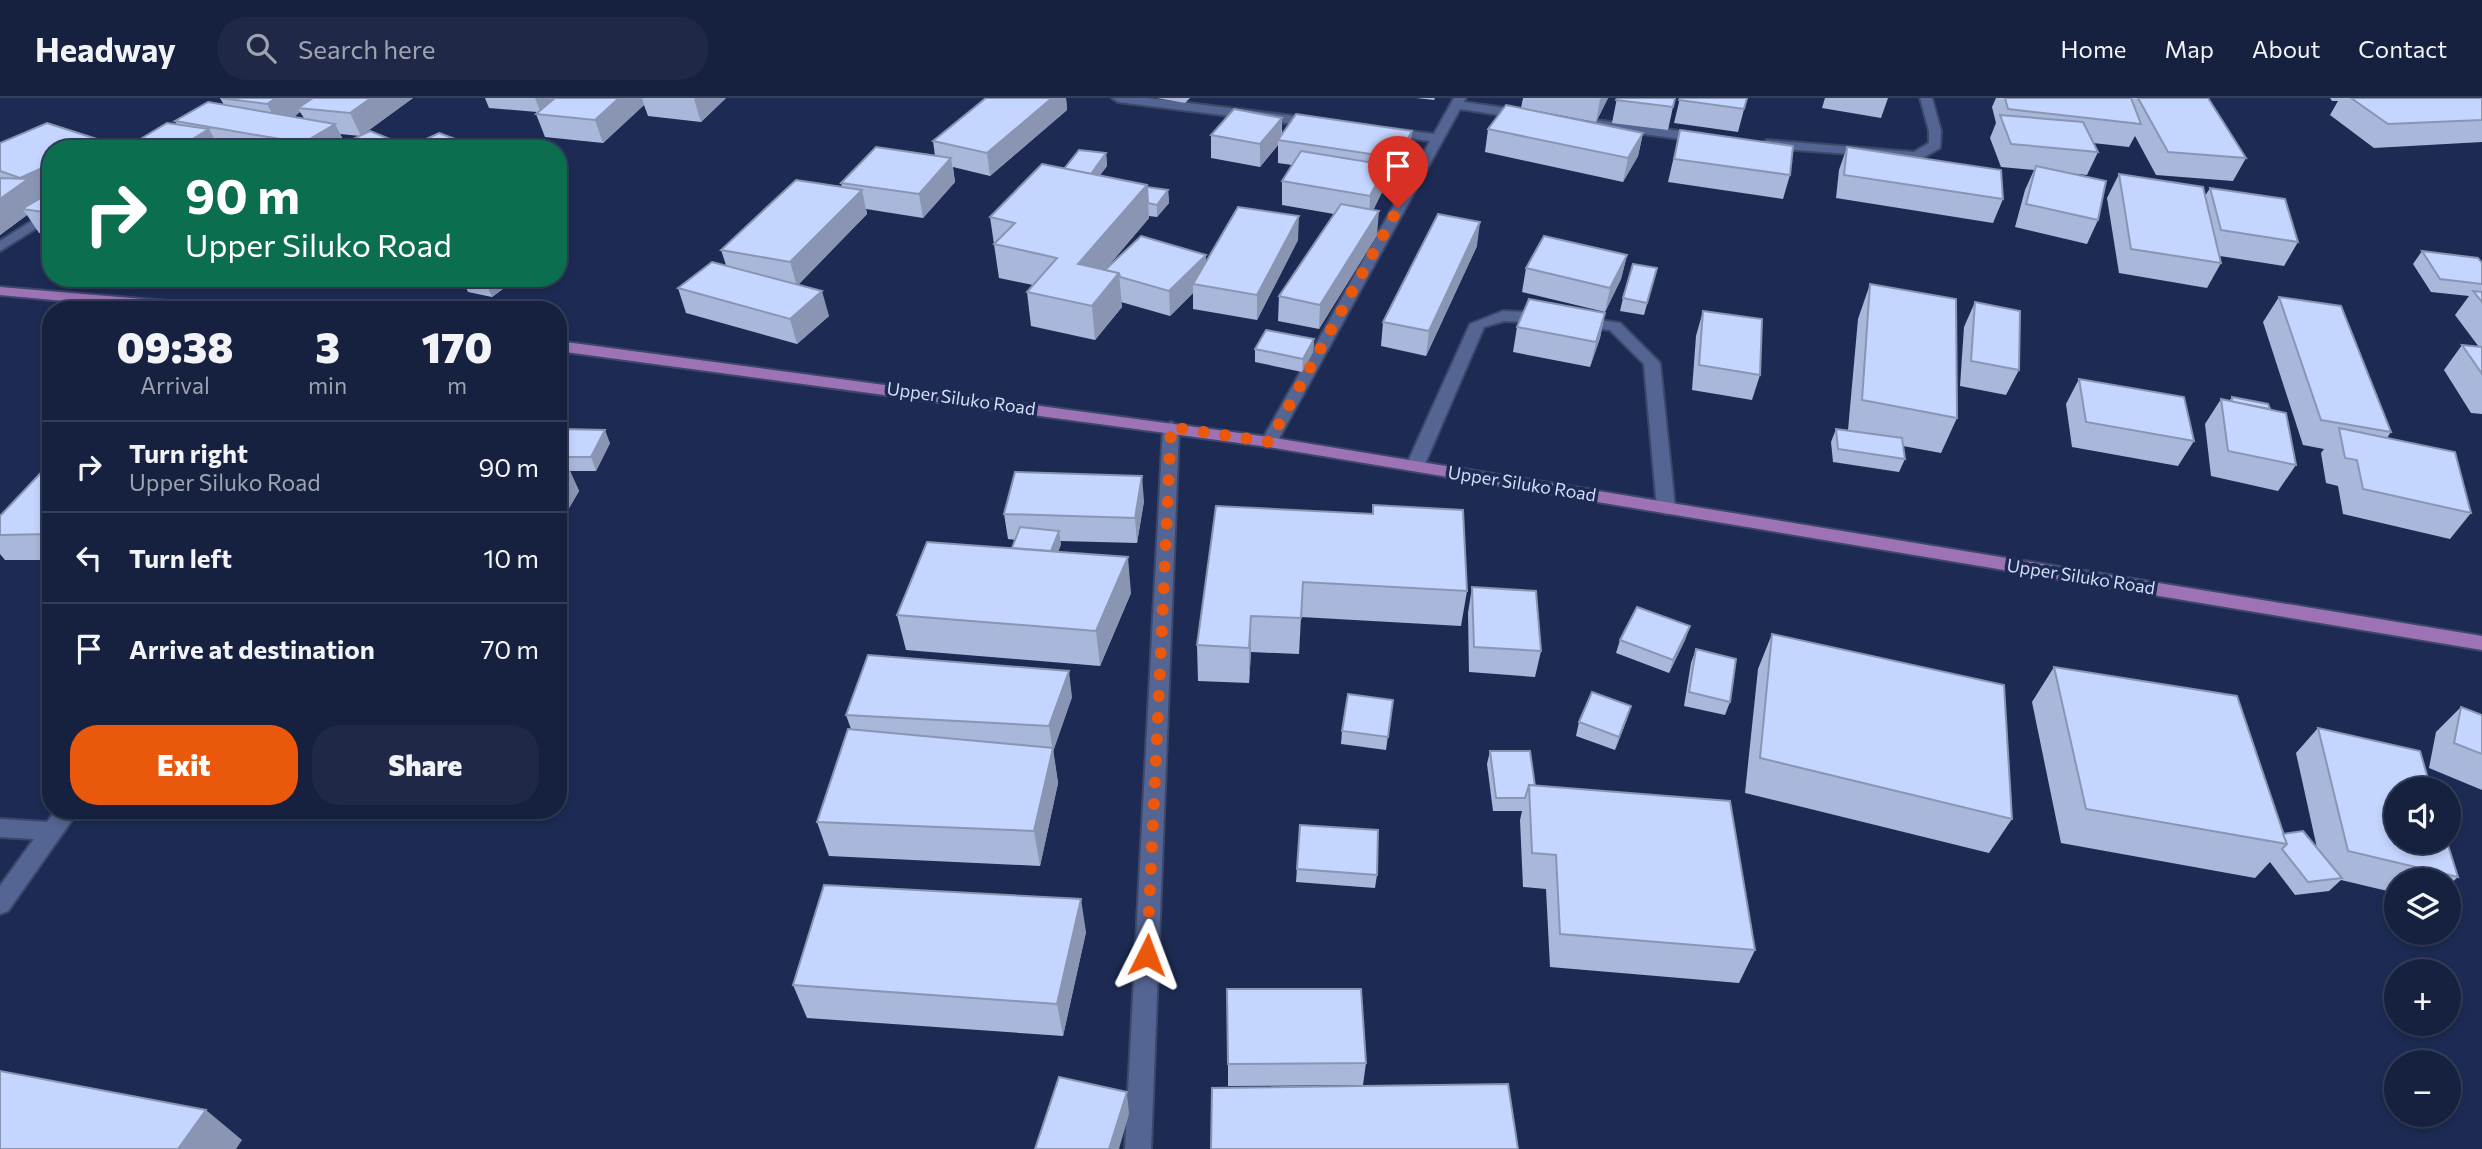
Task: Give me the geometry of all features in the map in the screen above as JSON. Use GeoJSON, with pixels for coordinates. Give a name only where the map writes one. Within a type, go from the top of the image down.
{"type":"FeatureCollection","features":[{"type":"Feature","properties":{"kind":"main road"},"geometry":{"type":"LineString","coordinates":[[0,291],[113,301]]}},
{"type":"Feature","properties":{"kind":"main road","name":"Upper Siluko Road"},"geometry":{"type":"LineString","coordinates":[[567,346],[1269,442],[2482,643]]}},
{"type":"Feature","properties":{"kind":"street"},"geometry":{"type":"LineString","coordinates":[[1118,98],[1326,124]]}},
{"type":"Feature","properties":{"kind":"street"},"geometry":{"type":"LineString","coordinates":[[1752,143],[1916,156],[1935,145],[1935,131],[1926,98]]}},
{"type":"Feature","properties":{"kind":"street"},"geometry":{"type":"LineString","coordinates":[[1269,442],[1458,102],[1536,116]]}},
{"type":"Feature","properties":{"kind":"street"},"geometry":{"type":"LineString","coordinates":[[1563,120],[1712,139]]}},
{"type":"Feature","properties":{"kind":"street"},"geometry":{"type":"LineString","coordinates":[[1368,130],[1437,138]]}},
{"type":"Feature","properties":{"kind":"street"},"geometry":{"type":"LineString","coordinates":[[0,247],[42,220]]}},
{"type":"Feature","properties":{"kind":"street"},"geometry":{"type":"LineString","coordinates":[[1415,466],[1478,324],[1503,316],[1525,316],[1615,326],[1652,363],[1666,508]]}},
{"type":"Feature","properties":{"kind":"street"},"geometry":{"type":"LineString","coordinates":[[1138,1149],[1171,427]]}},
{"type":"Feature","properties":{"kind":"street"},"geometry":{"type":"LineString","coordinates":[[0,904],[61,819]]}},
{"type":"Feature","properties":{"kind":"street"},"geometry":{"type":"LineString","coordinates":[[0,828],[52,831]]}},
{"type":"Feature","properties":{"kind":"building"},"geometry":{"type":"Polygon","coordinates":[[[220,98],[276,98],[267,104],[220,98]]]}},
{"type":"Feature","properties":{"kind":"building"},"geometry":{"type":"Polygon","coordinates":[[[313,98],[371,98],[350,113],[298,108],[313,98]]]}},
{"type":"Feature","properties":{"kind":"building"},"geometry":{"type":"Polygon","coordinates":[[[555,98],[619,98],[595,120],[536,114],[555,98]]]}},
{"type":"Feature","properties":{"kind":"building"},"geometry":{"type":"Polygon","coordinates":[[[986,98],[1052,98],[987,153],[933,141],[986,98]]]}},
{"type":"Feature","properties":{"kind":"building"},"geometry":{"type":"Polygon","coordinates":[[[1675,98],[1673,107],[1616,100],[1675,98]]]}},
{"type":"Feature","properties":{"kind":"building"},"geometry":{"type":"Polygon","coordinates":[[[1747,98],[1744,109],[1679,100],[1747,98]]]}},
{"type":"Feature","properties":{"kind":"building"},"geometry":{"type":"Polygon","coordinates":[[[2005,98],[2131,98],[2141,124],[2008,109],[2005,98]]]}},
{"type":"Feature","properties":{"kind":"building"},"geometry":{"type":"Polygon","coordinates":[[[2138,98],[2208,98],[2246,158],[2168,152],[2138,98]]]}},
{"type":"Feature","properties":{"kind":"building"},"geometry":{"type":"Polygon","coordinates":[[[2351,98],[2482,98],[2482,120],[2388,124],[2351,98]]]}},
{"type":"Feature","properties":{"kind":"building"},"geometry":{"type":"Polygon","coordinates":[[[208,102],[335,124],[308,140],[286,140],[175,121],[208,102]]]}},
{"type":"Feature","properties":{"kind":"building"},"geometry":{"type":"Polygon","coordinates":[[[1506,105],[1643,133],[1628,158],[1488,129],[1506,105]]]}},
{"type":"Feature","properties":{"kind":"building"},"geometry":{"type":"Polygon","coordinates":[[[1234,109],[1282,118],[1260,144],[1211,135],[1234,109]]]}},
{"type":"Feature","properties":{"kind":"building"},"geometry":{"type":"Polygon","coordinates":[[[1296,114],[1412,131],[1397,158],[1278,140],[1296,114]]]}},
{"type":"Feature","properties":{"kind":"building"},"geometry":{"type":"Polygon","coordinates":[[[2000,115],[2083,122],[2098,152],[2011,144],[2000,115]]]}},
{"type":"Feature","properties":{"kind":"building"},"geometry":{"type":"Polygon","coordinates":[[[47,123],[100,140],[42,140],[42,168],[20,178],[0,171],[0,143],[47,123]]]}},
{"type":"Feature","properties":{"kind":"building"},"geometry":{"type":"Polygon","coordinates":[[[167,123],[209,129],[191,140],[139,140],[167,123]]]}},
{"type":"Feature","properties":{"kind":"building"},"geometry":{"type":"Polygon","coordinates":[[[1680,130],[1793,146],[1790,175],[1674,159],[1680,130]]]}},
{"type":"Feature","properties":{"kind":"building"},"geometry":{"type":"Polygon","coordinates":[[[370,131],[392,140],[351,140],[370,131]]]}},
{"type":"Feature","properties":{"kind":"building"},"geometry":{"type":"Polygon","coordinates":[[[439,133],[458,140],[424,140],[439,133]]]}},
{"type":"Feature","properties":{"kind":"building"},"geometry":{"type":"Polygon","coordinates":[[[876,147],[951,158],[919,194],[841,183],[876,147]]]}},
{"type":"Feature","properties":{"kind":"building"},"geometry":{"type":"Polygon","coordinates":[[[1847,147],[2001,170],[2003,199],[1844,175],[1847,147]]]}},
{"type":"Feature","properties":{"kind":"building"},"geometry":{"type":"Polygon","coordinates":[[[1079,150],[1106,153],[1091,174],[1064,169],[1079,150]]]}},
{"type":"Feature","properties":{"kind":"building"},"geometry":{"type":"Polygon","coordinates":[[[1301,151],[1386,165],[1370,196],[1282,181],[1301,151]]]}},
{"type":"Feature","properties":{"kind":"building"},"geometry":{"type":"Polygon","coordinates":[[[1042,164],[1147,185],[1078,264],[1119,273],[1092,306],[1027,292],[1057,258],[994,244],[1015,223],[990,217],[1042,164]]]}},
{"type":"Feature","properties":{"kind":"building"},"geometry":{"type":"Polygon","coordinates":[[[2036,166],[2106,181],[2098,220],[2026,204],[2036,166]]]}},
{"type":"Feature","properties":{"kind":"building"},"geometry":{"type":"Polygon","coordinates":[[[2119,174],[2203,187],[2221,263],[2131,249],[2119,174]]]}},
{"type":"Feature","properties":{"kind":"building"},"geometry":{"type":"Polygon","coordinates":[[[0,178],[28,179],[0,199],[0,178]]]}},
{"type":"Feature","properties":{"kind":"building"},"geometry":{"type":"Polygon","coordinates":[[[796,180],[862,190],[790,262],[721,250],[796,180]]]}},
{"type":"Feature","properties":{"kind":"building"},"geometry":{"type":"Polygon","coordinates":[[[1147,187],[1168,190],[1157,205],[1148,203],[1147,187]]]}},
{"type":"Feature","properties":{"kind":"building"},"geometry":{"type":"Polygon","coordinates":[[[2210,188],[2285,199],[2298,242],[2221,230],[2210,188]]]}},
{"type":"Feature","properties":{"kind":"building"},"geometry":{"type":"Polygon","coordinates":[[[42,197],[42,212],[22,209],[42,197]]]}},
{"type":"Feature","properties":{"kind":"building"},"geometry":{"type":"Polygon","coordinates":[[[1341,204],[1379,211],[1320,305],[1279,296],[1341,204]]]}},
{"type":"Feature","properties":{"kind":"building"},"geometry":{"type":"Polygon","coordinates":[[[1238,207],[1299,216],[1257,295],[1193,284],[1238,207]]]}},
{"type":"Feature","properties":{"kind":"building"},"geometry":{"type":"Polygon","coordinates":[[[1438,214],[1480,222],[1429,331],[1383,322],[1438,214]]]}},
{"type":"Feature","properties":{"kind":"building"},"geometry":{"type":"Polygon","coordinates":[[[1141,236],[1206,255],[1169,291],[1105,270],[1141,236]]]}},
{"type":"Feature","properties":{"kind":"building"},"geometry":{"type":"Polygon","coordinates":[[[1544,236],[1627,255],[1610,288],[1526,268],[1544,236]]]}},
{"type":"Feature","properties":{"kind":"building"},"geometry":{"type":"Polygon","coordinates":[[[2422,251],[2478,258],[2482,263],[2482,284],[2440,279],[2422,251]]]}},
{"type":"Feature","properties":{"kind":"building"},"geometry":{"type":"Polygon","coordinates":[[[712,262],[822,291],[790,319],[678,288],[712,262]]]}},
{"type":"Feature","properties":{"kind":"building"},"geometry":{"type":"Polygon","coordinates":[[[1633,264],[1657,268],[1647,303],[1623,298],[1633,264]]]}},
{"type":"Feature","properties":{"kind":"building"},"geometry":{"type":"Polygon","coordinates":[[[1870,284],[1956,299],[1957,418],[1862,400],[1870,284]]]}},
{"type":"Feature","properties":{"kind":"building"},"geometry":{"type":"Polygon","coordinates":[[[2473,291],[2482,292],[2482,302],[2473,291]]]}},
{"type":"Feature","properties":{"kind":"building"},"geometry":{"type":"Polygon","coordinates":[[[2279,297],[2341,306],[2391,432],[2321,420],[2279,297]]]}},
{"type":"Feature","properties":{"kind":"building"},"geometry":{"type":"Polygon","coordinates":[[[1529,299],[1605,313],[1596,342],[1517,327],[1529,299]]]}},
{"type":"Feature","properties":{"kind":"building"},"geometry":{"type":"Polygon","coordinates":[[[1975,302],[2020,311],[2019,370],[1971,361],[1975,302]]]}},
{"type":"Feature","properties":{"kind":"building"},"geometry":{"type":"Polygon","coordinates":[[[1703,311],[1762,319],[1760,375],[1699,365],[1703,311]]]}},
{"type":"Feature","properties":{"kind":"building"},"geometry":{"type":"Polygon","coordinates":[[[1266,330],[1314,339],[1303,359],[1255,349],[1266,330]]]}},
{"type":"Feature","properties":{"kind":"building"},"geometry":{"type":"Polygon","coordinates":[[[2462,345],[2482,347],[2482,374],[2462,345]]]}},
{"type":"Feature","properties":{"kind":"building"},"geometry":{"type":"Polygon","coordinates":[[[2079,379],[2184,397],[2194,441],[2086,422],[2079,379]]]}},
{"type":"Feature","properties":{"kind":"building"},"geometry":{"type":"Polygon","coordinates":[[[2232,397],[2268,404],[2270,409],[2232,402],[2232,397]]]}},
{"type":"Feature","properties":{"kind":"building"},"geometry":{"type":"Polygon","coordinates":[[[2221,399],[2286,413],[2296,465],[2228,451],[2221,399]]]}},
{"type":"Feature","properties":{"kind":"building"},"geometry":{"type":"Polygon","coordinates":[[[2339,428],[2455,452],[2471,513],[2363,489],[2357,460],[2345,458],[2339,428]]]}},
{"type":"Feature","properties":{"kind":"building"},"geometry":{"type":"Polygon","coordinates":[[[567,429],[605,430],[591,457],[567,457],[567,429]]]}},
{"type":"Feature","properties":{"kind":"building"},"geometry":{"type":"Polygon","coordinates":[[[1836,429],[1902,438],[1905,459],[1838,449],[1836,429]]]}},
{"type":"Feature","properties":{"kind":"building"},"geometry":{"type":"Polygon","coordinates":[[[42,472],[42,534],[0,535],[0,516],[42,472]]]}},
{"type":"Feature","properties":{"kind":"building"},"geometry":{"type":"Polygon","coordinates":[[[1015,472],[1142,476],[1135,518],[1004,514],[1015,472]]]}},
{"type":"Feature","properties":{"kind":"building"},"geometry":{"type":"Polygon","coordinates":[[[1373,505],[1463,510],[1467,591],[1303,582],[1301,618],[1251,616],[1249,648],[1197,645],[1216,506],[1373,514],[1373,505]]]}},
{"type":"Feature","properties":{"kind":"building"},"geometry":{"type":"Polygon","coordinates":[[[1020,527],[1059,531],[1051,551],[1012,548],[1020,527]]]}},
{"type":"Feature","properties":{"kind":"building"},"geometry":{"type":"Polygon","coordinates":[[[927,542],[1128,557],[1096,631],[897,615],[927,542]]]}},
{"type":"Feature","properties":{"kind":"building"},"geometry":{"type":"Polygon","coordinates":[[[1472,587],[1536,591],[1541,651],[1474,647],[1472,587]]]}},
{"type":"Feature","properties":{"kind":"building"},"geometry":{"type":"Polygon","coordinates":[[[1637,607],[1690,626],[1673,660],[1620,640],[1637,607]]]}},
{"type":"Feature","properties":{"kind":"building"},"geometry":{"type":"Polygon","coordinates":[[[1772,634],[2004,685],[2012,819],[1760,758],[1772,634]]]}},
{"type":"Feature","properties":{"kind":"building"},"geometry":{"type":"Polygon","coordinates":[[[1696,649],[1736,659],[1730,702],[1689,692],[1696,649]]]}},
{"type":"Feature","properties":{"kind":"building"},"geometry":{"type":"Polygon","coordinates":[[[868,655],[1069,671],[1049,726],[846,715],[868,655]]]}},
{"type":"Feature","properties":{"kind":"building"},"geometry":{"type":"Polygon","coordinates":[[[2054,667],[2237,696],[2287,844],[2086,809],[2054,667]]]}},
{"type":"Feature","properties":{"kind":"building"},"geometry":{"type":"Polygon","coordinates":[[[1592,692],[1631,706],[1619,737],[1579,722],[1592,692]]]}},
{"type":"Feature","properties":{"kind":"building"},"geometry":{"type":"Polygon","coordinates":[[[1348,694],[1393,700],[1388,737],[1342,731],[1348,694]]]}},
{"type":"Feature","properties":{"kind":"building"},"geometry":{"type":"Polygon","coordinates":[[[2461,707],[2482,715],[2482,754],[2454,743],[2461,707]]]}},
{"type":"Feature","properties":{"kind":"building"},"geometry":{"type":"Polygon","coordinates":[[[2318,728],[2420,751],[2428,777],[2384,777],[2384,854],[2451,854],[2455,868],[2420,868],[2348,851],[2318,728]]]}},
{"type":"Feature","properties":{"kind":"building"},"geometry":{"type":"Polygon","coordinates":[[[848,729],[1053,748],[1034,831],[817,822],[848,729]]]}},
{"type":"Feature","properties":{"kind":"building"},"geometry":{"type":"Polygon","coordinates":[[[1490,751],[1530,751],[1535,786],[1529,785],[1525,798],[1496,798],[1490,751]]]}},
{"type":"Feature","properties":{"kind":"building"},"geometry":{"type":"Polygon","coordinates":[[[1529,785],[1730,801],[1755,950],[1560,934],[1556,855],[1532,853],[1529,785]]]}},
{"type":"Feature","properties":{"kind":"building"},"geometry":{"type":"Polygon","coordinates":[[[1300,825],[1378,830],[1377,875],[1297,869],[1300,825]]]}},
{"type":"Feature","properties":{"kind":"building"},"geometry":{"type":"Polygon","coordinates":[[[2303,831],[2342,878],[2308,882],[2282,849],[2287,844],[2283,834],[2303,831]]]}},
{"type":"Feature","properties":{"kind":"building"},"geometry":{"type":"Polygon","coordinates":[[[824,885],[1081,899],[1057,1004],[793,985],[824,885]]]}},
{"type":"Feature","properties":{"kind":"building"},"geometry":{"type":"Polygon","coordinates":[[[1227,989],[1361,989],[1366,1063],[1228,1064],[1227,989]]]}},
{"type":"Feature","properties":{"kind":"building"},"geometry":{"type":"Polygon","coordinates":[[[0,1071],[206,1110],[178,1149],[0,1149],[0,1071]]]}},
{"type":"Feature","properties":{"kind":"building"},"geometry":{"type":"Polygon","coordinates":[[[1059,1077],[1127,1092],[1109,1149],[1035,1149],[1059,1077]]]}},
{"type":"Feature","properties":{"kind":"building"},"geometry":{"type":"Polygon","coordinates":[[[1508,1084],[1518,1149],[1211,1149],[1212,1088],[1508,1084]]]}},
{"type":"Feature","properties":{"kind":"route"},"geometry":{"type":"LineString","coordinates":[[1147,955],[1171,427],[1269,442],[1398,208]]}}]}
